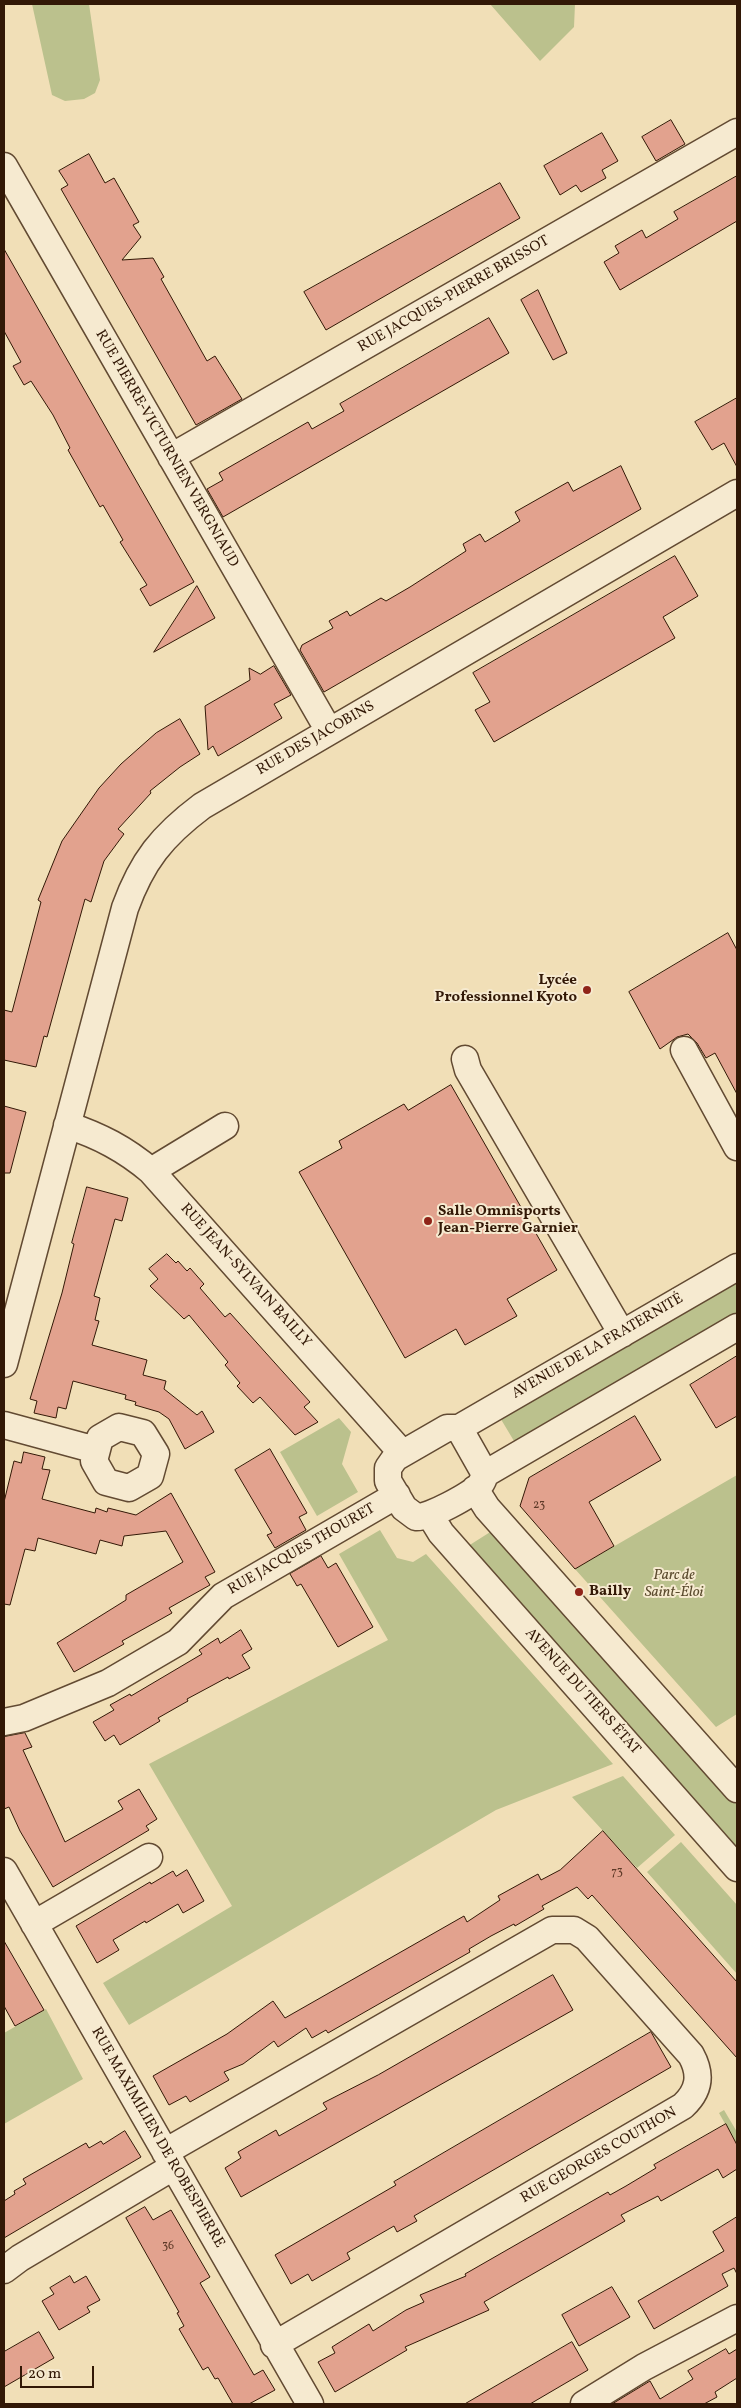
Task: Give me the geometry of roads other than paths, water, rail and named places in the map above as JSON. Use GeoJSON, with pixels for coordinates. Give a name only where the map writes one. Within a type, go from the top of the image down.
{"type":"FeatureCollection","features":[{"type":"Feature","properties":{"kind":"street","name":"RUE JACQUES-PIERRE BRISSOT"},"geometry":{"type":"LineString","coordinates":[[171,457],[737,132]]}},
{"type":"Feature","properties":{"kind":"street","name":"RUE PIERRE-VICTURNIEN VERGNIAUD"},"geometry":{"type":"LineString","coordinates":[[4,166],[328,731]]}},
{"type":"Feature","properties":{"kind":"street","name":"RUE DES JACOBINS"},"geometry":{"type":"LineString","coordinates":[[67,1125],[125,908],[145,864],[158,844],[176,826],[202,806],[328,731],[737,494]]}},
{"type":"Feature","properties":{"kind":"street"},"geometry":{"type":"LineString","coordinates":[[684,1050],[737,1147]]}},
{"type":"Feature","properties":{"kind":"street"},"geometry":{"type":"LineString","coordinates":[[465,1059],[468,1070],[622,1334]]}},
{"type":"Feature","properties":{"kind":"street","name":"RUE JEAN-SYLVAIN BAILLY"},"geometry":{"type":"LineString","coordinates":[[67,1125],[108,1140],[131,1154],[151,1171],[402,1453]]}},
{"type":"Feature","properties":{"kind":"street"},"geometry":{"type":"LineString","coordinates":[[4,1364],[67,1125]]}},
{"type":"Feature","properties":{"kind":"street"},"geometry":{"type":"LineString","coordinates":[[151,1171],[225,1126]]}},
{"type":"Feature","properties":{"kind":"street","name":"AVENUE DE LA FRATERNITÉ"},"geometry":{"type":"LineString","coordinates":[[459,1428],[737,1267]]}},
{"type":"Feature","properties":{"kind":"street"},"geometry":{"type":"LineString","coordinates":[[737,1327],[480,1481],[430,1515],[416,1517],[409,1513],[388,1482],[390,1462],[442,1430],[459,1428],[480,1481],[487,1508],[737,1788]]}},
{"type":"Feature","properties":{"kind":"street"},"geometry":{"type":"LineString","coordinates":[[4,1425],[96,1450]]}},
{"type":"Feature","properties":{"kind":"street","name":"RUE JACQUES THOURET"},"geometry":{"type":"LineString","coordinates":[[4,1722],[24,1718],[108,1683],[178,1642],[223,1596],[396,1495]]}},
{"type":"Feature","properties":{"kind":"street","name":"AVENUE DU TIERS ÉTAT"},"geometry":{"type":"LineString","coordinates":[[430,1515],[445,1538],[737,1868]]}},
{"type":"Feature","properties":{"kind":"street"},"geometry":{"type":"LineString","coordinates":[[34,1924],[149,1857]]}},
{"type":"Feature","properties":{"kind":"street","name":"RUE MAXIMILIEN DE ROBESPIERRE"},"geometry":{"type":"LineString","coordinates":[[4,1871],[274,2345],[310,2404]]}},
{"type":"Feature","properties":{"kind":"street","name":"RUE GEORGES COUTHON"},"geometry":{"type":"LineString","coordinates":[[4,2270],[169,2160],[552,1930],[574,1930],[587,1938],[691,2055],[697,2066],[698,2079],[696,2090],[683,2106],[274,2345]]}},
{"type":"Feature","properties":{"kind":"street"},"geometry":{"type":"LineString","coordinates":[[584,2404],[644,2367],[737,2318]]}},
{"type":"Feature","properties":{"kind":"place","name":"Lycée Professionnel Kyoto"},"geometry":{"type":"Point","coordinates":[587,990]}},
{"type":"Feature","properties":{"kind":"place","name":"Salle Omnisports Jean-Pierre Garnier"},"geometry":{"type":"Point","coordinates":[428,1221]}},
{"type":"Feature","properties":{"kind":"place","name":"Bailly"},"geometry":{"type":"Point","coordinates":[579,1592]}},
{"type":"Feature","properties":{"kind":"park label","name":"Parc de Saint-Éloi"},"geometry":{"type":"Point","coordinates":[674,1584]}}]}
